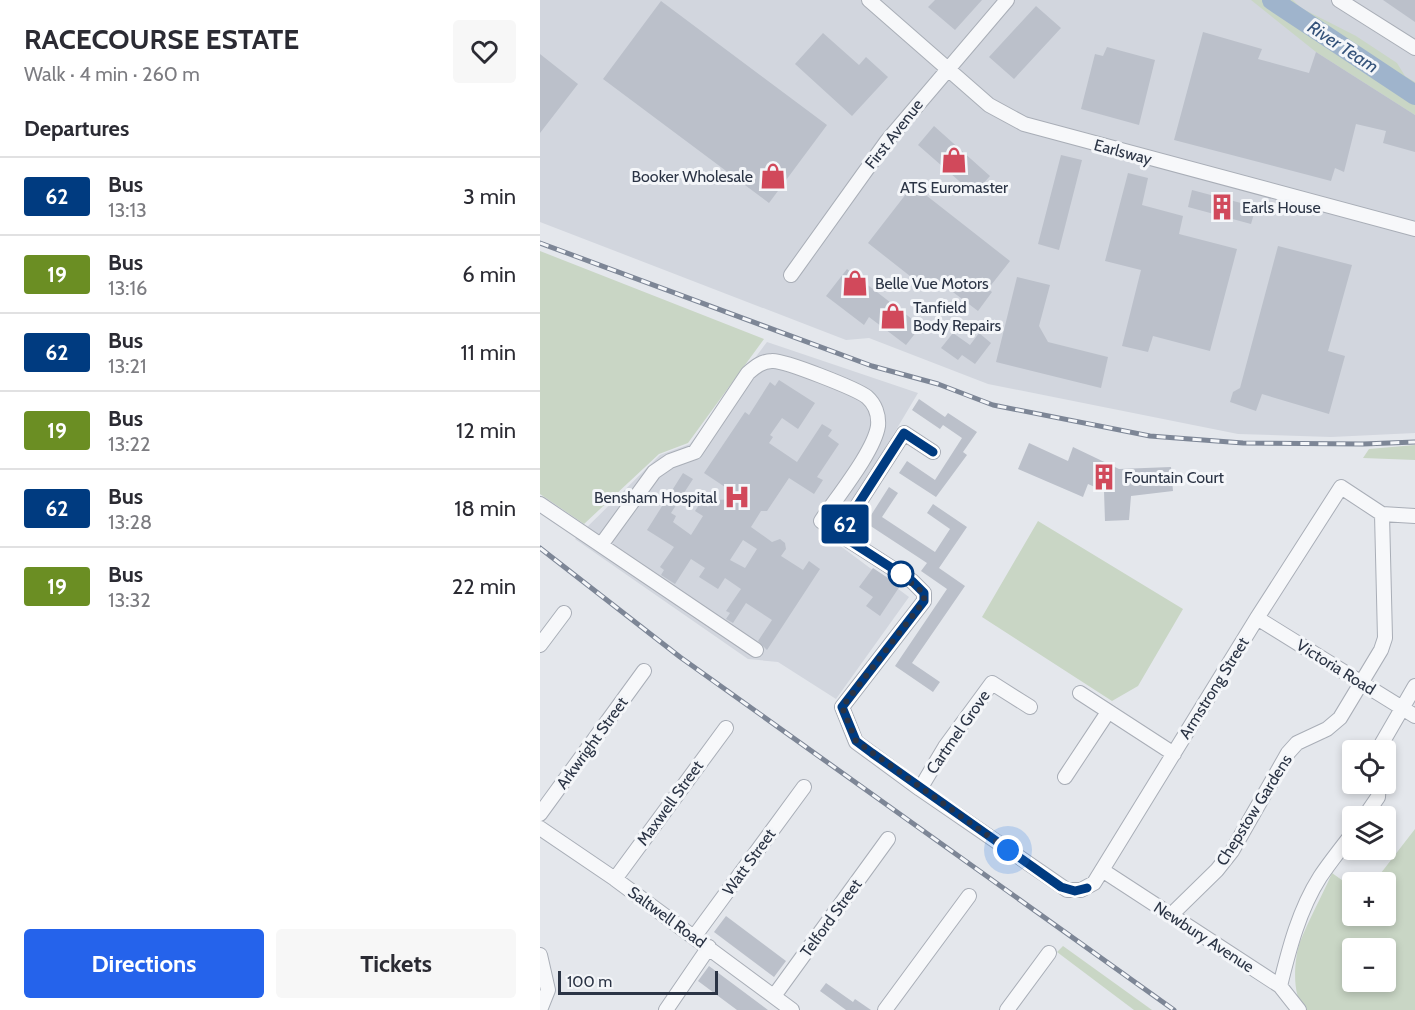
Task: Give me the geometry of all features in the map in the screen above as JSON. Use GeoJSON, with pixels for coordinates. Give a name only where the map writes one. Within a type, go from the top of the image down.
{"type":"FeatureCollection","features":[{"type":"Feature","properties":{"kind":"street","name":"Earlsway"},"geometry":{"type":"LineString","coordinates":[[869,0],[989,105],[1024,124],[1415,230]]}},
{"type":"Feature","properties":{"kind":"street","name":"First Avenue"},"geometry":{"type":"LineString","coordinates":[[791,275],[886,141],[1007,0]]}},
{"type":"Feature","properties":{"kind":"street"},"geometry":{"type":"LineString","coordinates":[[1339,0],[1415,48]]}},
{"type":"Feature","properties":{"kind":"street"},"geometry":{"type":"LineString","coordinates":[[601,545],[654,472],[670,461],[695,452],[748,373],[760,363],[787,362],[866,397],[877,411],[878,426],[872,444],[821,521],[912,581],[924,593],[924,601],[842,707],[856,741],[920,789]]}},
{"type":"Feature","properties":{"kind":"street"},"geometry":{"type":"LineString","coordinates":[[839,534],[904,433],[933,452]]}},
{"type":"Feature","properties":{"kind":"street","name":"Armstrong Street"},"geometry":{"type":"LineString","coordinates":[[920,789],[1061,887],[1075,891],[1087,888],[1094,883],[1257,618],[1341,487],[1382,514]]}},
{"type":"Feature","properties":{"kind":"street"},"geometry":{"type":"LineString","coordinates":[[540,504],[756,650]]}},
{"type":"Feature","properties":{"kind":"street"},"geometry":{"type":"LineString","coordinates":[[1382,514],[1415,516]]}},
{"type":"Feature","properties":{"kind":"street","name":"Chepstow Gardens"},"geometry":{"type":"LineString","coordinates":[[1170,915],[1217,870],[1232,851],[1287,753],[1306,737],[1334,725],[1381,650],[1385,638],[1382,514]]}},
{"type":"Feature","properties":{"kind":"street"},"geometry":{"type":"LineString","coordinates":[[540,645],[564,613]]}},
{"type":"Feature","properties":{"kind":"street","name":"Victoria Road"},"geometry":{"type":"LineString","coordinates":[[1257,618],[1415,716]]}},
{"type":"Feature","properties":{"kind":"street","name":"Arkwright Street"},"geometry":{"type":"LineString","coordinates":[[540,814],[644,671]]}},
{"type":"Feature","properties":{"kind":"street","name":"Cartmel Grove"},"geometry":{"type":"LineString","coordinates":[[920,789],[945,747],[992,683],[1030,707]]}},
{"type":"Feature","properties":{"kind":"street"},"geometry":{"type":"LineString","coordinates":[[1383,740],[1415,686]]}},
{"type":"Feature","properties":{"kind":"street"},"geometry":{"type":"LineString","coordinates":[[1080,693],[1174,754]]}},
{"type":"Feature","properties":{"kind":"street"},"geometry":{"type":"LineString","coordinates":[[1065,777],[1108,712]]}},
{"type":"Feature","properties":{"kind":"street","name":"Maxwell Street"},"geometry":{"type":"LineString","coordinates":[[615,879],[726,728]]}},
{"type":"Feature","properties":{"kind":"street","name":"Watt Street"},"geometry":{"type":"LineString","coordinates":[[694,937],[804,787]]}},
{"type":"Feature","properties":{"kind":"street","name":"Saltwell Road"},"geometry":{"type":"LineString","coordinates":[[540,828],[709,947],[781,1004]]}},
{"type":"Feature","properties":{"kind":"street","name":"Telford Street"},"geometry":{"type":"LineString","coordinates":[[781,1004],[888,839]]}},
{"type":"Feature","properties":{"kind":"street"},"geometry":{"type":"LineString","coordinates":[[1280,986],[1296,927],[1310,894],[1342,847]]}},
{"type":"Feature","properties":{"kind":"street","name":"Newbury Avenue"},"geometry":{"type":"LineString","coordinates":[[1102,870],[1280,986],[1299,1010]]}},
{"type":"Feature","properties":{"kind":"street"},"geometry":{"type":"LineString","coordinates":[[885,1010],[969,896]]}},
{"type":"Feature","properties":{"kind":"street"},"geometry":{"type":"LineString","coordinates":[[666,1010],[709,947]]}},
{"type":"Feature","properties":{"kind":"street"},"geometry":{"type":"LineString","coordinates":[[1007,1010],[1049,953]]}},
{"type":"Feature","properties":{"kind":"street"},"geometry":{"type":"LineString","coordinates":[[540,955],[548,990],[540,1010]]}},
{"type":"Feature","properties":{"kind":"shaded area"},"geometry":{"type":"Polygon","coordinates":[[[540,0],[1415,0],[1415,433],[1331,437],[1238,434],[988,384],[869,338],[846,340],[540,222],[540,0]]]}},
{"type":"Feature","properties":{"kind":"shaded area","name":"Bensham Hospital"},"geometry":{"type":"Polygon","coordinates":[[[767,342],[918,393],[831,539],[909,597],[836,699],[778,662],[748,659],[575,539],[660,455],[690,444],[767,342]]]}},
{"type":"Feature","properties":{"kind":"green space"},"geometry":{"type":"Polygon","coordinates":[[[1251,0],[1293,0],[1301,8],[1356,36],[1397,63],[1405,76],[1415,82],[1415,115],[1316,52],[1251,0]]]}},
{"type":"Feature","properties":{"kind":"green space"},"geometry":{"type":"Polygon","coordinates":[[[540,251],[764,339],[688,443],[659,454],[584,524],[540,494],[540,251]]]}},
{"type":"Feature","properties":{"kind":"green space"},"geometry":{"type":"Polygon","coordinates":[[[1415,445],[1415,460],[1363,458],[1369,449],[1415,445]]]}},
{"type":"Feature","properties":{"kind":"green space"},"geometry":{"type":"Polygon","coordinates":[[[1038,521],[1183,609],[1138,686],[1112,701],[982,617],[1038,521]]]}},
{"type":"Feature","properties":{"kind":"green space"},"geometry":{"type":"Polygon","coordinates":[[[1415,829],[1415,1010],[1306,1010],[1301,1005],[1295,978],[1298,949],[1332,873],[1342,880],[1342,926],[1396,926],[1396,872],[1382,872],[1391,860],[1396,860],[1396,854],[1415,829]]]}},
{"type":"Feature","properties":{"kind":"green space"},"geometry":{"type":"Polygon","coordinates":[[[1063,946],[1152,1010],[1134,1010],[1057,952],[1063,946]]]}},
{"type":"Feature","properties":{"kind":"building"},"geometry":{"type":"Polygon","coordinates":[[[935,0],[982,0],[955,30],[928,7],[935,0]]]}},
{"type":"Feature","properties":{"kind":"building"},"geometry":{"type":"Polygon","coordinates":[[[1383,0],[1415,0],[1415,22],[1383,0]]]}},
{"type":"Feature","properties":{"kind":"building"},"geometry":{"type":"Polygon","coordinates":[[[661,1],[827,125],[769,203],[603,79],[661,1]]]}},
{"type":"Feature","properties":{"kind":"building"},"geometry":{"type":"Polygon","coordinates":[[[1036,6],[1061,28],[1014,79],[989,57],[1036,6]]]}},
{"type":"Feature","properties":{"kind":"building"},"geometry":{"type":"Polygon","coordinates":[[[1203,32],[1262,49],[1258,59],[1309,73],[1316,52],[1415,115],[1415,152],[1383,143],[1386,131],[1356,124],[1344,172],[1335,168],[1331,181],[1174,140],[1203,32]]]}},
{"type":"Feature","properties":{"kind":"building"},"geometry":{"type":"Polygon","coordinates":[[[823,33],[859,65],[866,57],[888,77],[852,116],[795,64],[823,33]]]}},
{"type":"Feature","properties":{"kind":"building"},"geometry":{"type":"Polygon","coordinates":[[[1107,47],[1155,60],[1139,125],[1081,109],[1095,54],[1103,56],[1107,47]]]}},
{"type":"Feature","properties":{"kind":"building"},"geometry":{"type":"Polygon","coordinates":[[[540,54],[578,84],[540,133],[540,54]]]}},
{"type":"Feature","properties":{"kind":"building","name":"ATS Euromaster"},"geometry":{"type":"Polygon","coordinates":[[[934,126],[990,176],[974,194],[918,145],[934,126]]]}},
{"type":"Feature","properties":{"kind":"building"},"geometry":{"type":"Polygon","coordinates":[[[1061,155],[1082,160],[1059,250],[1038,244],[1061,155]]]}},
{"type":"Feature","properties":{"kind":"building"},"geometry":{"type":"Polygon","coordinates":[[[1128,173],[1148,178],[1142,205],[1183,216],[1179,234],[1237,249],[1210,351],[1153,336],[1148,352],[1122,346],[1141,270],[1105,261],[1128,173]]]}},
{"type":"Feature","properties":{"kind":"building"},"geometry":{"type":"Polygon","coordinates":[[[913,185],[1010,261],[988,289],[992,292],[978,311],[937,280],[929,291],[868,243],[913,185]]]}},
{"type":"Feature","properties":{"kind":"building","name":"Earls House"},"geometry":{"type":"Polygon","coordinates":[[[1192,190],[1256,207],[1251,224],[1188,207],[1192,190]]]}},
{"type":"Feature","properties":{"kind":"building"},"geometry":{"type":"Polygon","coordinates":[[[1278,246],[1352,265],[1328,351],[1345,356],[1329,414],[1262,394],[1256,411],[1230,402],[1233,392],[1240,388],[1278,246]]]}},
{"type":"Feature","properties":{"kind":"building"},"geometry":{"type":"Polygon","coordinates":[[[847,269],[921,326],[906,345],[869,317],[864,325],[826,296],[847,269]]]}},
{"type":"Feature","properties":{"kind":"building"},"geometry":{"type":"Polygon","coordinates":[[[1017,277],[1050,285],[1039,326],[1048,342],[1108,357],[1101,388],[996,362],[1017,277]]]}},
{"type":"Feature","properties":{"kind":"building"},"geometry":{"type":"Polygon","coordinates":[[[953,333],[970,345],[979,333],[991,343],[975,364],[962,355],[958,360],[941,348],[953,333]]]}},
{"type":"Feature","properties":{"kind":"building"},"geometry":{"type":"Polygon","coordinates":[[[779,380],[815,403],[798,429],[782,418],[770,435],[773,437],[769,443],[797,462],[822,424],[832,430],[828,436],[839,444],[817,477],[823,480],[814,494],[789,478],[767,511],[761,511],[751,527],[772,542],[780,539],[785,543],[786,549],[781,556],[803,570],[809,561],[820,569],[767,650],[758,641],[772,620],[746,603],[733,623],[726,619],[730,613],[726,611],[741,589],[725,578],[718,589],[699,577],[705,568],[691,559],[675,584],[661,575],[664,570],[660,567],[674,547],[647,530],[683,473],[693,479],[671,513],[676,516],[673,522],[691,535],[703,516],[695,511],[701,502],[708,507],[713,500],[743,499],[704,473],[745,412],[749,415],[770,382],[775,386],[779,380]],[[743,540],[730,560],[745,568],[757,549],[743,540]]]}},
{"type":"Feature","properties":{"kind":"building"},"geometry":{"type":"Polygon","coordinates":[[[919,399],[945,417],[948,413],[977,432],[963,452],[967,455],[936,497],[899,473],[907,461],[935,480],[962,438],[943,425],[940,429],[912,410],[919,399]]]}},
{"type":"Feature","properties":{"kind":"building","name":"Fountain Court"},"geometry":{"type":"Polygon","coordinates":[[[1029,443],[1068,461],[1073,447],[1119,469],[1171,467],[1173,491],[1131,496],[1129,520],[1105,521],[1104,491],[1088,484],[1083,497],[1018,469],[1029,443]]]}},
{"type":"Feature","properties":{"kind":"building"},"geometry":{"type":"Polygon","coordinates":[[[889,487],[898,493],[882,517],[935,552],[950,529],[927,513],[933,504],[967,527],[939,568],[965,586],[912,663],[940,682],[933,692],[895,666],[947,589],[921,571],[927,563],[866,523],[889,487]]]}},
{"type":"Feature","properties":{"kind":"building"},"geometry":{"type":"Polygon","coordinates":[[[873,568],[900,586],[880,616],[866,606],[873,597],[859,587],[873,568]]]}},
{"type":"Feature","properties":{"kind":"building"},"geometry":{"type":"Polygon","coordinates":[[[726,916],[786,961],[774,977],[714,932],[726,916]]]}},
{"type":"Feature","properties":{"kind":"building"},"geometry":{"type":"Polygon","coordinates":[[[709,966],[768,1010],[737,1010],[698,981],[709,966]]]}},
{"type":"Feature","properties":{"kind":"building"},"geometry":{"type":"Polygon","coordinates":[[[826,983],[853,1002],[855,999],[871,1010],[846,1010],[820,991],[826,983]]]}},
{"type":"Feature","properties":{"kind":"waterway","name":"River Team"},"geometry":{"type":"LineString","coordinates":[[1272,0],[1415,95]]}},
{"type":"Feature","properties":{"kind":"railway"},"geometry":{"type":"LineString","coordinates":[[540,243],[872,366],[938,384],[993,405],[1150,436],[1243,443],[1415,442]]}},
{"type":"Feature","properties":{"kind":"railway"},"geometry":{"type":"LineString","coordinates":[[540,548],[680,657],[1174,1010]]}},
{"type":"Feature","properties":{"kind":"bus line","name":"62"},"geometry":{"type":"LineString","coordinates":[[933,452],[904,433],[839,534],[912,581],[924,593],[924,601],[842,707],[856,741],[920,789],[1061,887],[1075,891],[1087,888]]}},
{"type":"Feature","properties":{"kind":"place","name":"ATS Euromaster"},"geometry":{"type":"Point","coordinates":[954,160]}},
{"type":"Feature","properties":{"kind":"place","name":"Booker Wholesale"},"geometry":{"type":"Point","coordinates":[773,176]}},
{"type":"Feature","properties":{"kind":"place","name":"Earls House"},"geometry":{"type":"Point","coordinates":[1222,207]}},
{"type":"Feature","properties":{"kind":"place","name":"Belle Vue Motors"},"geometry":{"type":"Point","coordinates":[855,283]}},
{"type":"Feature","properties":{"kind":"place","name":"Tanfield Body Repairs"},"geometry":{"type":"Point","coordinates":[893,316]}},
{"type":"Feature","properties":{"kind":"place","name":"Fountain Court"},"geometry":{"type":"Point","coordinates":[1104,477]}},
{"type":"Feature","properties":{"kind":"place","name":"Bensham Hospital"},"geometry":{"type":"Point","coordinates":[737,497]}},
{"type":"Feature","properties":{"kind":"route"},"geometry":{"type":"LineString","coordinates":[[901,574],[893,569],[912,581],[924,593],[924,601],[842,707],[856,741],[1008,850]]}}]}
